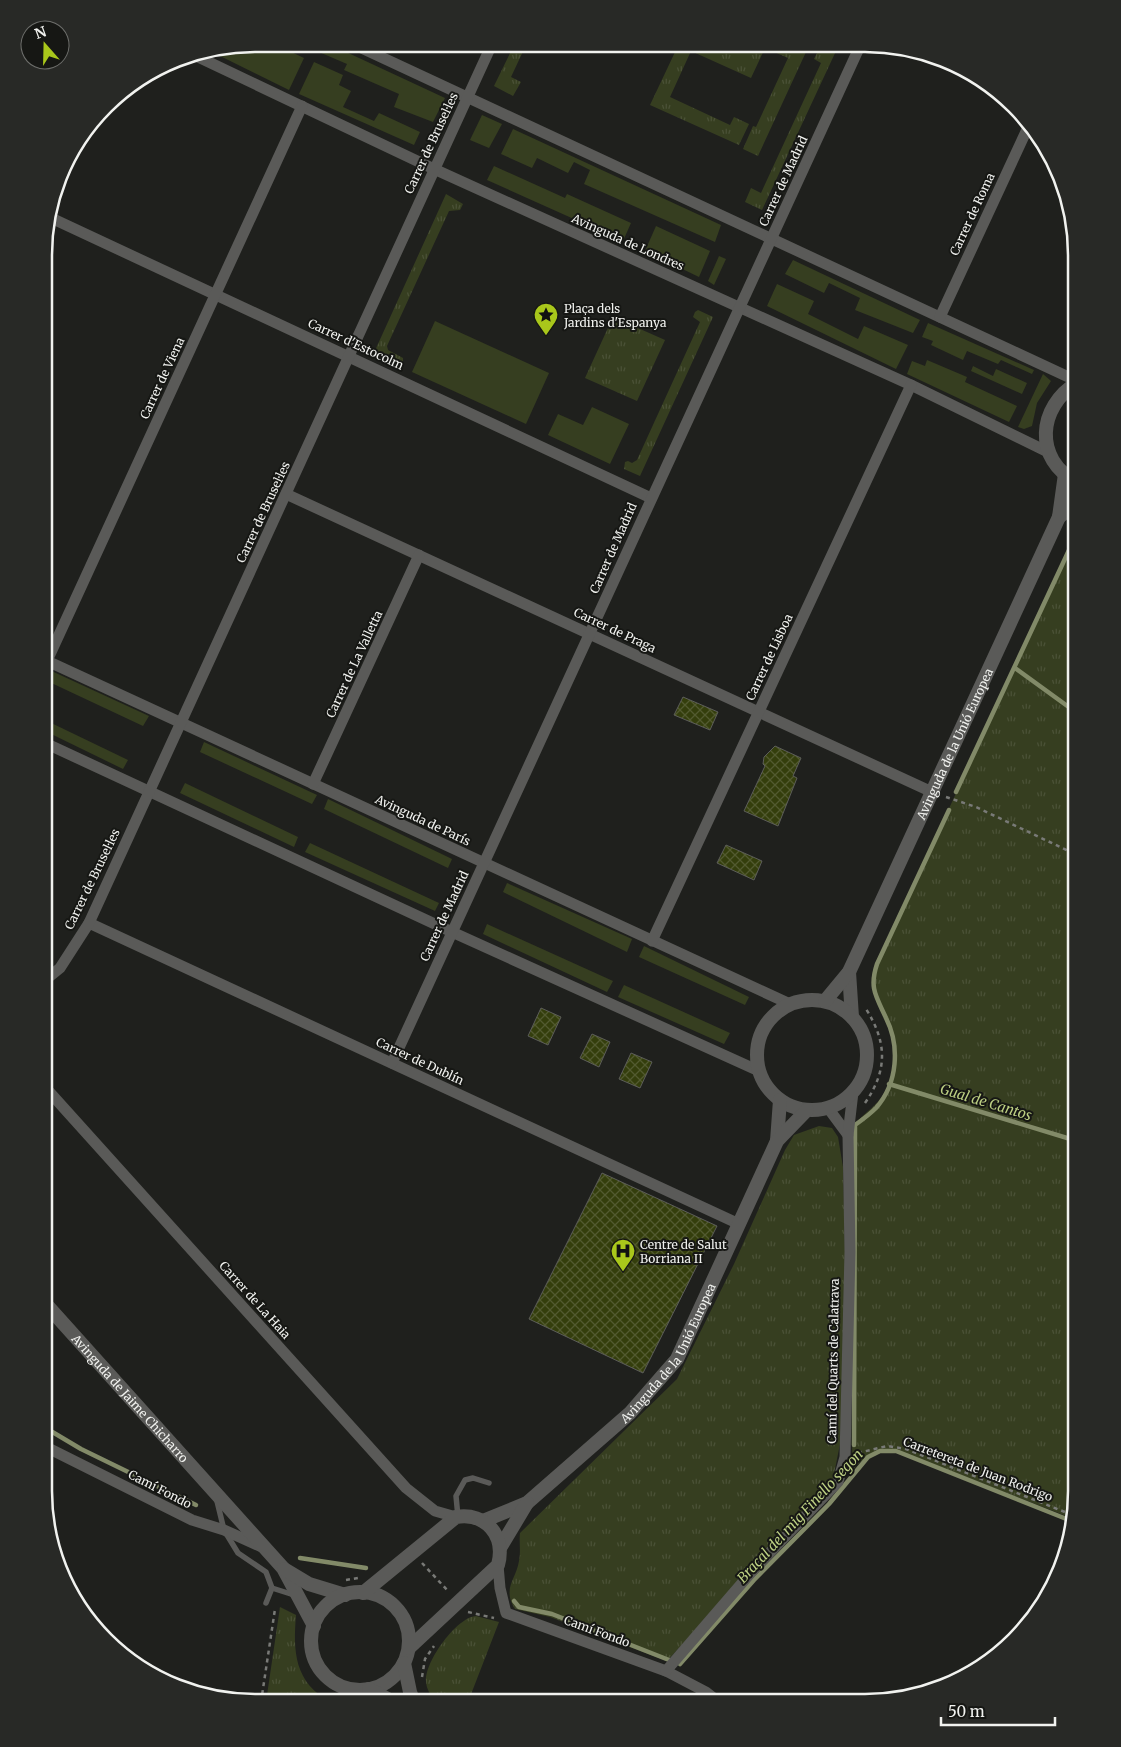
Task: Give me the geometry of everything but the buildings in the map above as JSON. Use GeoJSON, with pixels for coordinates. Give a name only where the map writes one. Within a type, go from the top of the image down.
{"type":"FeatureCollection","features":[{"type":"Feature","properties":{"kind":"street"},"geometry":{"type":"LineString","coordinates":[[370,52],[1068,378]]}},
{"type":"Feature","properties":{"kind":"street","name":"Carrer de Brusel·les"},"geometry":{"type":"LineString","coordinates":[[52,974],[60,968],[89,923],[488,52]]}},
{"type":"Feature","properties":{"kind":"street","name":"Carrer de Madrid"},"geometry":{"type":"LineString","coordinates":[[392,1063],[856,52]]}},
{"type":"Feature","properties":{"kind":"street","name":"Avinguda de Londres"},"geometry":{"type":"LineString","coordinates":[[203,59],[434,169],[910,385],[1050,453]]}},
{"type":"Feature","properties":{"kind":"street","name":"Carrer de Viena"},"geometry":{"type":"LineString","coordinates":[[52,648],[302,106]]}},
{"type":"Feature","properties":{"kind":"street","name":"Carrer de Roma"},"geometry":{"type":"LineString","coordinates":[[940,317],[1026,131]]}},
{"type":"Feature","properties":{"kind":"street","name":"Carrer d'Estocolm"},"geometry":{"type":"LineString","coordinates":[[55,220],[350,355],[651,498]]}},
{"type":"Feature","properties":{"kind":"street","name":"Carrer de Lisboa"},"geometry":{"type":"LineString","coordinates":[[652,941],[910,385]]}},
{"type":"Feature","properties":{"kind":"street"},"geometry":{"type":"LineString","coordinates":[[1068,389],[1062,394],[1050,411],[1046,425],[1046,440],[1050,453],[1068,474]]}},
{"type":"Feature","properties":{"kind":"street","name":"Avinguda de la Unió Europea"},"geometry":{"type":"LineString","coordinates":[[825,1001],[849,972],[1059,517],[1068,488]]}},
{"type":"Feature","properties":{"kind":"street","name":"Carrer de Praga"},"geometry":{"type":"LineString","coordinates":[[286,494],[932,792]]}},
{"type":"Feature","properties":{"kind":"street","name":"Avinguda de la Unió Europea"},"geometry":{"type":"LineString","coordinates":[[1059,517],[1068,510]]}},
{"type":"Feature","properties":{"kind":"street","name":"Carrer de La Valletta"},"geometry":{"type":"LineString","coordinates":[[313,784],[419,555]]}},
{"type":"Feature","properties":{"kind":"street","name":"Avinguda de París"},"geometry":{"type":"LineString","coordinates":[[52,664],[790,1004]]}},
{"type":"Feature","properties":{"kind":"street"},"geometry":{"type":"LineString","coordinates":[[52,746],[452,932],[759,1071]]}},
{"type":"Feature","properties":{"kind":"street","name":"Carrer de Dublín"},"geometry":{"type":"LineString","coordinates":[[89,923],[739,1224]]}},
{"type":"Feature","properties":{"kind":"street","name":"Avinguda de la Unió Europea"},"geometry":{"type":"LineString","coordinates":[[849,972],[852,1017]]}},
{"type":"Feature","properties":{"kind":"street"},"geometry":{"type":"LineString","coordinates":[[807,1000],[825,1001],[844,1010],[862,1030],[867,1046],[865,1070],[853,1092],[842,1102],[828,1108],[808,1110],[788,1105],[767,1087],[759,1071],[756,1055],[758,1039],[766,1024],[776,1012],[790,1004],[807,1000]]}},
{"type":"Feature","properties":{"kind":"street","name":"Camí del Quarts de Calatrava"},"geometry":{"type":"LineString","coordinates":[[666,1671],[755,1568],[838,1482],[845,1457],[850,1252],[848,1135],[853,1092]]}},
{"type":"Feature","properties":{"kind":"street","name":"Carrer de La Haia"},"geometry":{"type":"LineString","coordinates":[[52,1095],[406,1488],[435,1511],[457,1517]]}},
{"type":"Feature","properties":{"kind":"street","name":"Avinguda de la Unió Europea"},"geometry":{"type":"LineString","coordinates":[[778,1142],[780,1100]]}},
{"type":"Feature","properties":{"kind":"street"},"geometry":{"type":"LineString","coordinates":[[828,1108],[848,1135]]}},
{"type":"Feature","properties":{"kind":"street","name":"Avinguda de la Unió Europea"},"geometry":{"type":"LineString","coordinates":[[498,1565],[500,1548],[527,1503],[630,1413],[677,1359],[778,1142],[808,1110]]}},
{"type":"Feature","properties":{"kind":"street","name":"Avinguda de Jaime Chicharro"},"geometry":{"type":"LineString","coordinates":[[52,1311],[283,1568]]}},
{"type":"Feature","properties":{"kind":"street","name":"Camí Fondo"},"geometry":{"type":"LineString","coordinates":[[52,1450],[192,1520],[224,1530],[266,1550]]}},
{"type":"Feature","properties":{"kind":"street","name":"Avinguda de la Unió Europea"},"geometry":{"type":"LineString","coordinates":[[483,1521],[527,1503]]}},
{"type":"Feature","properties":{"kind":"street"},"geometry":{"type":"LineString","coordinates":[[363,1593],[457,1517],[470,1516],[483,1521],[498,1537],[500,1548]]}},
{"type":"Feature","properties":{"kind":"street"},"geometry":{"type":"LineString","coordinates":[[409,1648],[498,1565]]}},
{"type":"Feature","properties":{"kind":"street","name":"Camí Fondo"},"geometry":{"type":"LineString","coordinates":[[498,1565],[500,1588],[506,1613],[666,1671],[709,1694]]}},
{"type":"Feature","properties":{"kind":"street"},"geometry":{"type":"LineString","coordinates":[[283,1568],[309,1584],[345,1595],[363,1593],[385,1599],[402,1615],[409,1637],[409,1648],[404,1663],[390,1680],[369,1689],[347,1688],[332,1681],[320,1669],[312,1648],[314,1626],[326,1607],[345,1595]]}},
{"type":"Feature","properties":{"kind":"street"},"geometry":{"type":"LineString","coordinates":[[283,1568],[314,1626]]}},
{"type":"Feature","properties":{"kind":"street"},"geometry":{"type":"LineString","coordinates":[[404,1663],[411,1694]]}},
{"type":"Feature","properties":{"kind":"street"},"geometry":{"type":"LineString","coordinates":[[369,1689],[378,1694]]}},
{"type":"Feature","properties":{"kind":"lane"},"geometry":{"type":"LineString","coordinates":[[457,1517],[456,1496],[465,1480],[473,1478],[489,1483]]}},
{"type":"Feature","properties":{"kind":"lane"},"geometry":{"type":"LineString","coordinates":[[215,1494],[224,1530],[238,1553],[266,1572],[276,1589],[300,1597]]}},
{"type":"Feature","properties":{"kind":"lane"},"geometry":{"type":"LineString","coordinates":[[266,1603],[276,1589]]}},
{"type":"Feature","properties":{"kind":"path"},"geometry":{"type":"LineString","coordinates":[[932,792],[976,807],[1068,851]]}},
{"type":"Feature","properties":{"kind":"path"},"geometry":{"type":"LineString","coordinates":[[862,1106],[879,1080],[883,1055],[879,1034],[864,1005]]}},
{"type":"Feature","properties":{"kind":"path"},"geometry":{"type":"LineString","coordinates":[[52,1288],[57,1293]]}},
{"type":"Feature","properties":{"kind":"path","name":"Carretereta de Juan Rodrigo"},"geometry":{"type":"LineString","coordinates":[[845,1457],[887,1446],[906,1449],[1067,1513]]}},
{"type":"Feature","properties":{"kind":"path"},"geometry":{"type":"LineString","coordinates":[[413,1553],[468,1612],[461,1618]]}},
{"type":"Feature","properties":{"kind":"path"},"geometry":{"type":"LineString","coordinates":[[340,1580],[362,1577]]}},
{"type":"Feature","properties":{"kind":"path"},"geometry":{"type":"LineString","coordinates":[[262,1694],[276,1589]]}},
{"type":"Feature","properties":{"kind":"path"},"geometry":{"type":"LineString","coordinates":[[421,1685],[425,1659],[436,1644]]}},
{"type":"Feature","properties":{"kind":"green space"},"geometry":{"type":"Polygon","coordinates":[[[256,52],[291,52],[304,58],[289,90],[219,56],[256,52]]]}},
{"type":"Feature","properties":{"kind":"green space"},"geometry":{"type":"Polygon","coordinates":[[[319,52],[346,52],[445,98],[433,122],[394,107],[399,94],[344,70],[347,64],[319,52]]]}},
{"type":"Feature","properties":{"kind":"green space"},"geometry":{"type":"Polygon","coordinates":[[[511,52],[523,52],[511,77],[521,82],[513,96],[494,86],[511,52]]]}},
{"type":"Feature","properties":{"kind":"green space"},"geometry":{"type":"Polygon","coordinates":[[[675,52],[691,52],[670,97],[730,125],[734,117],[749,124],[739,145],[650,105],[675,52]]]}},
{"type":"Feature","properties":{"kind":"green space"},"geometry":{"type":"Polygon","coordinates":[[[693,52],[763,52],[751,78],[693,52]]]}},
{"type":"Feature","properties":{"kind":"green space"},"geometry":{"type":"Polygon","coordinates":[[[774,52],[806,52],[758,156],[743,149],[753,126],[756,127],[788,58],[774,52]]]}},
{"type":"Feature","properties":{"kind":"green space"},"geometry":{"type":"Polygon","coordinates":[[[818,52],[836,52],[762,210],[745,202],[751,188],[761,193],[821,63],[814,59],[818,52]]]}},
{"type":"Feature","properties":{"kind":"green space"},"geometry":{"type":"Polygon","coordinates":[[[314,62],[343,75],[339,85],[351,91],[343,107],[374,121],[379,113],[420,132],[414,145],[299,94],[314,62]]]}},
{"type":"Feature","properties":{"kind":"green space"},"geometry":{"type":"Polygon","coordinates":[[[482,115],[502,124],[489,148],[470,140],[482,115]]]}},
{"type":"Feature","properties":{"kind":"green space"},"geometry":{"type":"Polygon","coordinates":[[[513,129],[721,225],[715,242],[584,184],[590,170],[574,162],[568,173],[537,158],[532,168],[501,154],[513,129]]]}},
{"type":"Feature","properties":{"kind":"green space"},"geometry":{"type":"Polygon","coordinates":[[[494,166],[565,198],[567,194],[631,223],[623,241],[487,180],[494,166]]]}},
{"type":"Feature","properties":{"kind":"green space"},"geometry":{"type":"Polygon","coordinates":[[[446,194],[463,204],[460,210],[449,211],[387,346],[388,350],[403,358],[403,362],[396,365],[373,355],[446,194]]]}},
{"type":"Feature","properties":{"kind":"green space"},"geometry":{"type":"Polygon","coordinates":[[[656,226],[710,251],[699,277],[645,251],[656,226]]]}},
{"type":"Feature","properties":{"kind":"green space"},"geometry":{"type":"Polygon","coordinates":[[[719,256],[726,259],[714,285],[708,281],[719,256]]]}},
{"type":"Feature","properties":{"kind":"green space"},"geometry":{"type":"Polygon","coordinates":[[[793,260],[920,320],[913,333],[855,310],[860,298],[829,283],[824,293],[785,274],[793,260]]]}},
{"type":"Feature","properties":{"kind":"green space"},"geometry":{"type":"Polygon","coordinates":[[[777,284],[814,301],[808,314],[858,339],[864,326],[908,345],[896,369],[767,306],[777,284]]]}},
{"type":"Feature","properties":{"kind":"green space"},"geometry":{"type":"Polygon","coordinates":[[[698,310],[713,317],[640,476],[624,469],[625,462],[632,463],[637,460],[700,322],[693,317],[698,310]]]}},
{"type":"Feature","properties":{"kind":"green space"},"geometry":{"type":"Polygon","coordinates":[[[613,317],[665,340],[637,401],[585,378],[613,317]]]}},
{"type":"Feature","properties":{"kind":"green space"},"geometry":{"type":"Polygon","coordinates":[[[435,321],[549,373],[526,424],[412,372],[435,321]]]}},
{"type":"Feature","properties":{"kind":"green space"},"geometry":{"type":"Polygon","coordinates":[[[928,323],[1034,370],[1032,374],[1001,360],[998,364],[967,351],[963,360],[931,345],[933,341],[922,337],[928,323]]]}},
{"type":"Feature","properties":{"kind":"green space"},"geometry":{"type":"Polygon","coordinates":[[[927,360],[967,377],[965,382],[1017,406],[1009,422],[907,374],[912,361],[925,366],[927,360]]]}},
{"type":"Feature","properties":{"kind":"green space"},"geometry":{"type":"Polygon","coordinates":[[[973,366],[993,376],[996,369],[1027,383],[1022,394],[971,371],[973,366]]]}},
{"type":"Feature","properties":{"kind":"green space"},"geometry":{"type":"Polygon","coordinates":[[[1043,374],[1051,381],[1037,403],[1032,426],[1024,429],[1018,427],[1043,374]]]}},
{"type":"Feature","properties":{"kind":"green space"},"geometry":{"type":"Polygon","coordinates":[[[592,407],[629,424],[610,464],[548,435],[558,414],[583,425],[592,407]]]}},
{"type":"Feature","properties":{"kind":"green space"},"geometry":{"type":"Polygon","coordinates":[[[1068,552],[1067,1516],[896,1450],[871,1454],[852,1471],[854,1127],[880,1099],[888,1086],[894,1056],[889,1026],[873,987],[873,972],[1068,552]]]}},
{"type":"Feature","properties":{"kind":"green space"},"geometry":{"type":"Polygon","coordinates":[[[52,671],[149,716],[143,726],[52,683],[52,671]]]}},
{"type":"Feature","properties":{"kind":"green space"},"geometry":{"type":"Polygon","coordinates":[[[52,723],[128,760],[123,769],[52,734],[52,723]]]}},
{"type":"Feature","properties":{"kind":"green space"},"geometry":{"type":"Polygon","coordinates":[[[204,742],[317,795],[312,804],[200,752],[204,742]]]}},
{"type":"Feature","properties":{"kind":"green space"},"geometry":{"type":"Polygon","coordinates":[[[185,783],[298,837],[294,847],[180,793],[185,783]]]}},
{"type":"Feature","properties":{"kind":"green space"},"geometry":{"type":"Polygon","coordinates":[[[328,799],[452,859],[448,868],[324,809],[328,799]]]}},
{"type":"Feature","properties":{"kind":"green space"},"geometry":{"type":"Polygon","coordinates":[[[310,843],[439,903],[435,911],[305,852],[310,843]]]}},
{"type":"Feature","properties":{"kind":"green space"},"geometry":{"type":"Polygon","coordinates":[[[507,883],[632,939],[627,952],[503,892],[507,883]]]}},
{"type":"Feature","properties":{"kind":"green space"},"geometry":{"type":"Polygon","coordinates":[[[487,924],[613,981],[607,992],[483,934],[487,924]]]}},
{"type":"Feature","properties":{"kind":"green space"},"geometry":{"type":"Polygon","coordinates":[[[644,946],[749,997],[745,1005],[639,957],[644,946]]]}},
{"type":"Feature","properties":{"kind":"green space"},"geometry":{"type":"Polygon","coordinates":[[[624,985],[730,1033],[724,1044],[618,997],[624,985]]]}},
{"type":"Feature","properties":{"kind":"green space"},"geometry":{"type":"Polygon","coordinates":[[[819,1126],[832,1128],[838,1137],[843,1167],[846,1290],[840,1444],[833,1479],[667,1661],[550,1617],[515,1609],[511,1602],[510,1590],[519,1561],[520,1533],[677,1379],[734,1264],[785,1150],[794,1135],[819,1126]]]}},
{"type":"Feature","properties":{"kind":"green space"},"geometry":{"type":"Polygon","coordinates":[[[280,1607],[296,1615],[295,1641],[298,1665],[303,1676],[319,1694],[267,1694],[280,1607]]]}},
{"type":"Feature","properties":{"kind":"green space"},"geometry":{"type":"Polygon","coordinates":[[[476,1616],[499,1622],[471,1694],[430,1694],[426,1684],[427,1673],[436,1652],[452,1632],[468,1618],[476,1616]]]}},
{"type":"Feature","properties":{"kind":"waterway"},"geometry":{"type":"LineString","coordinates":[[956,792],[1068,552]]}},
{"type":"Feature","properties":{"kind":"waterway"},"geometry":{"type":"LineString","coordinates":[[1015,668],[1068,706]]}},
{"type":"Feature","properties":{"kind":"waterway"},"geometry":{"type":"LineString","coordinates":[[854,1445],[855,1125],[874,1110],[883,1098],[893,1076],[895,1052],[890,1029],[875,992],[875,972],[877,964],[949,810]]}},
{"type":"Feature","properties":{"kind":"waterway","name":"Gual de Cantos"},"geometry":{"type":"LineString","coordinates":[[889,1084],[1068,1138]]}},
{"type":"Feature","properties":{"kind":"waterway","name":"Braçal del mig Finello segon"},"geometry":{"type":"LineString","coordinates":[[52,1432],[81,1449],[196,1505]]}},
{"type":"Feature","properties":{"kind":"waterway","name":"Braçal del mig Finello segon"},"geometry":{"type":"LineString","coordinates":[[680,1664],[754,1580],[829,1504],[868,1457],[880,1451],[896,1451],[1067,1519]]}},
{"type":"Feature","properties":{"kind":"waterway","name":"Braçal del mig Finello segon"},"geometry":{"type":"LineString","coordinates":[[300,1558],[366,1568]]}},
{"type":"Feature","properties":{"kind":"waterway","name":"Braçal del mig Finello segon"},"geometry":{"type":"LineString","coordinates":[[514,1601],[519,1607],[552,1614],[669,1660]]}},
{"type":"Feature","properties":{"kind":"place","name":"Plaça dels Jardins d'Espanya"},"geometry":{"type":"Point","coordinates":[546,336]}},
{"type":"Feature","properties":{"kind":"place","name":"Centre de Salut Borriana II"},"geometry":{"type":"Point","coordinates":[623,1272]}}]}
